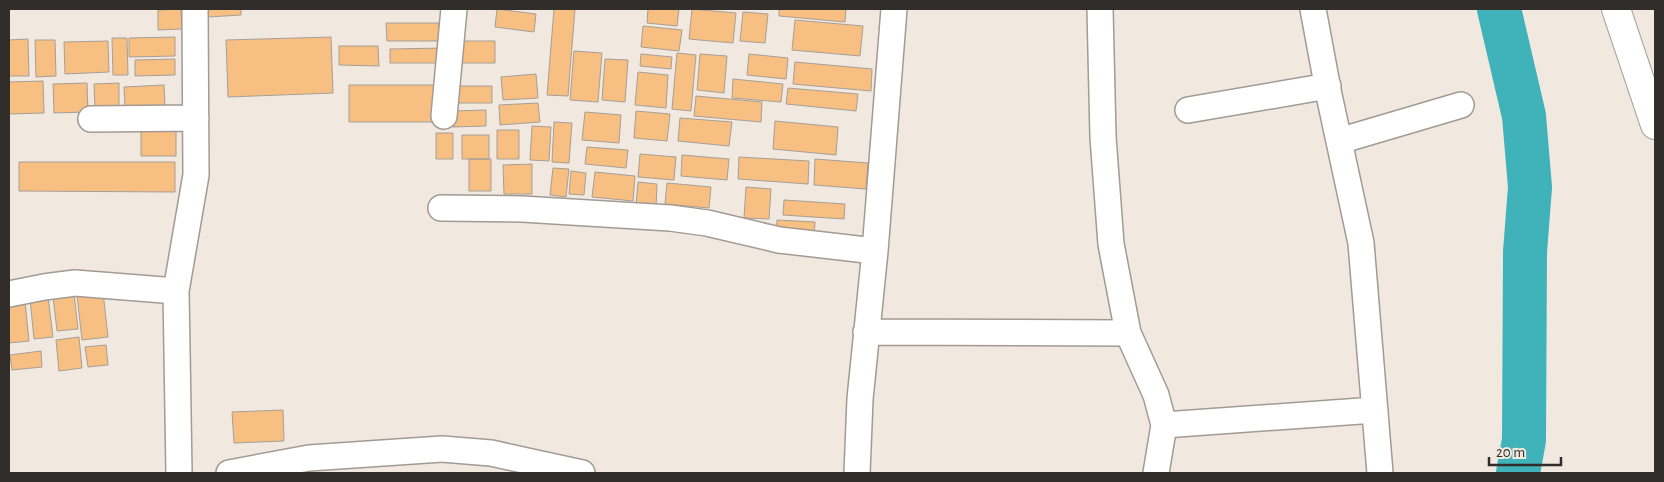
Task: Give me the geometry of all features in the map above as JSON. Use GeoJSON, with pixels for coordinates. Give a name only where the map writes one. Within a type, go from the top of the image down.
{"type":"FeatureCollection","features":[{"type":"Feature","properties":{"kind":"highway"},"geometry":{"type":"LineString","coordinates":[[1616,9],[1653,108]]}},
{"type":"Feature","properties":{"kind":"street"},"geometry":{"type":"LineString","coordinates":[[179,473],[176,291],[196,175],[196,9]]}},
{"type":"Feature","properties":{"kind":"street"},"geometry":{"type":"LineString","coordinates":[[444,116],[454,9]]}},
{"type":"Feature","properties":{"kind":"street"},"geometry":{"type":"LineString","coordinates":[[856,473],[860,399],[876,251],[894,9]]}},
{"type":"Feature","properties":{"kind":"street"},"geometry":{"type":"LineString","coordinates":[[1100,9],[1103,136],[1112,244],[1128,333],[1156,395],[1164,425],[1156,473]]}},
{"type":"Feature","properties":{"kind":"street"},"geometry":{"type":"LineString","coordinates":[[1313,9],[1361,244],[1380,473]]}},
{"type":"Feature","properties":{"kind":"street"},"geometry":{"type":"LineString","coordinates":[[1188,110],[1328,86]]}},
{"type":"Feature","properties":{"kind":"street"},"geometry":{"type":"LineString","coordinates":[[1339,141],[1461,105]]}},
{"type":"Feature","properties":{"kind":"street"},"geometry":{"type":"LineString","coordinates":[[91,119],[196,118]]}},
{"type":"Feature","properties":{"kind":"street"},"geometry":{"type":"LineString","coordinates":[[441,208],[522,209],[670,218],[707,223],[780,240],[876,251]]}},
{"type":"Feature","properties":{"kind":"street"},"geometry":{"type":"LineString","coordinates":[[9,294],[75,283],[176,291]]}},
{"type":"Feature","properties":{"kind":"street"},"geometry":{"type":"LineString","coordinates":[[866,332],[1128,333]]}},
{"type":"Feature","properties":{"kind":"street"},"geometry":{"type":"LineString","coordinates":[[1164,425],[1375,410]]}},
{"type":"Feature","properties":{"kind":"street"},"geometry":{"type":"LineString","coordinates":[[229,473],[308,458],[442,449],[491,453],[582,473]]}},
{"type":"Feature","properties":{"kind":"building"},"geometry":{"type":"Polygon","coordinates":[[[181,9],[182,29],[158,30],[158,10],[181,9]]]}},
{"type":"Feature","properties":{"kind":"building"},"geometry":{"type":"Polygon","coordinates":[[[208,9],[241,9],[241,15],[208,17],[208,9]]]}},
{"type":"Feature","properties":{"kind":"building"},"geometry":{"type":"Polygon","coordinates":[[[497,9],[536,14],[534,32],[495,27],[497,9]]]}},
{"type":"Feature","properties":{"kind":"building"},"geometry":{"type":"Polygon","coordinates":[[[554,9],[575,9],[568,96],[547,95],[554,9]]]}},
{"type":"Feature","properties":{"kind":"building"},"geometry":{"type":"Polygon","coordinates":[[[648,9],[679,9],[677,26],[647,23],[648,9]]]}},
{"type":"Feature","properties":{"kind":"building"},"geometry":{"type":"Polygon","coordinates":[[[692,9],[736,13],[733,43],[689,39],[692,9]]]}},
{"type":"Feature","properties":{"kind":"building"},"geometry":{"type":"Polygon","coordinates":[[[779,9],[846,9],[845,22],[779,16],[779,9]]]}},
{"type":"Feature","properties":{"kind":"building"},"geometry":{"type":"Polygon","coordinates":[[[743,12],[768,14],[765,43],[740,41],[743,12]]]}},
{"type":"Feature","properties":{"kind":"building"},"geometry":{"type":"Polygon","coordinates":[[[795,20],[863,26],[860,56],[792,50],[795,20]]]}},
{"type":"Feature","properties":{"kind":"building"},"geometry":{"type":"Polygon","coordinates":[[[386,23],[439,23],[439,41],[387,41],[386,23]]]}},
{"type":"Feature","properties":{"kind":"building"},"geometry":{"type":"Polygon","coordinates":[[[643,26],[682,30],[679,51],[641,47],[643,26]]]}},
{"type":"Feature","properties":{"kind":"building"},"geometry":{"type":"Polygon","coordinates":[[[175,37],[175,56],[129,57],[129,38],[175,37]]]}},
{"type":"Feature","properties":{"kind":"building"},"geometry":{"type":"Polygon","coordinates":[[[331,37],[333,93],[228,97],[226,40],[331,37]]]}},
{"type":"Feature","properties":{"kind":"building"},"geometry":{"type":"Polygon","coordinates":[[[112,38],[127,38],[128,75],[113,75],[112,38]]]}},
{"type":"Feature","properties":{"kind":"building"},"geometry":{"type":"Polygon","coordinates":[[[28,39],[29,76],[9,76],[9,40],[28,39]]]}},
{"type":"Feature","properties":{"kind":"building"},"geometry":{"type":"Polygon","coordinates":[[[35,40],[55,40],[56,76],[36,77],[35,40]]]}},
{"type":"Feature","properties":{"kind":"building"},"geometry":{"type":"Polygon","coordinates":[[[108,41],[109,72],[65,74],[64,42],[108,41]]]}},
{"type":"Feature","properties":{"kind":"building"},"geometry":{"type":"Polygon","coordinates":[[[459,41],[495,41],[495,63],[459,63],[459,41]]]}},
{"type":"Feature","properties":{"kind":"building"},"geometry":{"type":"Polygon","coordinates":[[[339,46],[378,46],[379,66],[339,65],[339,46]]]}},
{"type":"Feature","properties":{"kind":"building"},"geometry":{"type":"Polygon","coordinates":[[[444,48],[444,63],[390,63],[390,49],[444,48]]]}},
{"type":"Feature","properties":{"kind":"building"},"geometry":{"type":"Polygon","coordinates":[[[574,51],[602,53],[598,102],[570,100],[574,51]]]}},
{"type":"Feature","properties":{"kind":"building"},"geometry":{"type":"Polygon","coordinates":[[[677,53],[696,55],[691,111],[672,109],[677,53]]]}},
{"type":"Feature","properties":{"kind":"building"},"geometry":{"type":"Polygon","coordinates":[[[641,54],[672,57],[671,69],[640,66],[641,54]]]}},
{"type":"Feature","properties":{"kind":"building"},"geometry":{"type":"Polygon","coordinates":[[[700,54],[727,56],[724,93],[697,90],[700,54]]]}},
{"type":"Feature","properties":{"kind":"building"},"geometry":{"type":"Polygon","coordinates":[[[749,54],[788,58],[786,79],[747,75],[749,54]]]}},
{"type":"Feature","properties":{"kind":"building"},"geometry":{"type":"Polygon","coordinates":[[[175,59],[175,75],[135,76],[135,60],[175,59]]]}},
{"type":"Feature","properties":{"kind":"building"},"geometry":{"type":"Polygon","coordinates":[[[605,59],[628,60],[625,102],[602,100],[605,59]]]}},
{"type":"Feature","properties":{"kind":"building"},"geometry":{"type":"Polygon","coordinates":[[[795,62],[872,69],[871,91],[793,84],[795,62]]]}},
{"type":"Feature","properties":{"kind":"building"},"geometry":{"type":"Polygon","coordinates":[[[638,72],[668,75],[666,108],[635,105],[638,72]]]}},
{"type":"Feature","properties":{"kind":"building"},"geometry":{"type":"Polygon","coordinates":[[[536,74],[538,98],[503,100],[501,77],[536,74]]]}},
{"type":"Feature","properties":{"kind":"building"},"geometry":{"type":"Polygon","coordinates":[[[733,79],[783,84],[781,102],[732,98],[733,79]]]}},
{"type":"Feature","properties":{"kind":"building"},"geometry":{"type":"Polygon","coordinates":[[[43,81],[44,113],[9,114],[9,82],[43,81]]]}},
{"type":"Feature","properties":{"kind":"building"},"geometry":{"type":"Polygon","coordinates":[[[87,83],[88,112],[54,113],[53,84],[87,83]]]}},
{"type":"Feature","properties":{"kind":"building"},"geometry":{"type":"Polygon","coordinates":[[[119,83],[119,108],[95,109],[94,84],[119,83]]]}},
{"type":"Feature","properties":{"kind":"building"},"geometry":{"type":"Polygon","coordinates":[[[164,85],[165,106],[125,107],[124,87],[164,85]]]}},
{"type":"Feature","properties":{"kind":"building"},"geometry":{"type":"Polygon","coordinates":[[[349,85],[443,85],[443,122],[349,122],[349,85]]]}},
{"type":"Feature","properties":{"kind":"building"},"geometry":{"type":"Polygon","coordinates":[[[450,86],[492,86],[492,103],[451,103],[450,86]]]}},
{"type":"Feature","properties":{"kind":"building"},"geometry":{"type":"Polygon","coordinates":[[[788,88],[858,94],[856,111],[786,104],[788,88]]]}},
{"type":"Feature","properties":{"kind":"building"},"geometry":{"type":"Polygon","coordinates":[[[696,96],[762,102],[761,122],[694,116],[696,96]]]}},
{"type":"Feature","properties":{"kind":"building"},"geometry":{"type":"Polygon","coordinates":[[[538,103],[540,122],[500,125],[499,105],[538,103]]]}},
{"type":"Feature","properties":{"kind":"building"},"geometry":{"type":"Polygon","coordinates":[[[486,110],[486,126],[453,127],[453,111],[486,110]]]}},
{"type":"Feature","properties":{"kind":"building"},"geometry":{"type":"Polygon","coordinates":[[[636,111],[670,114],[667,141],[634,138],[636,111]]]}},
{"type":"Feature","properties":{"kind":"building"},"geometry":{"type":"Polygon","coordinates":[[[585,112],[621,115],[619,143],[582,140],[585,112]]]}},
{"type":"Feature","properties":{"kind":"building"},"geometry":{"type":"Polygon","coordinates":[[[680,118],[732,122],[729,146],[678,141],[680,118]]]}},
{"type":"Feature","properties":{"kind":"building"},"geometry":{"type":"Polygon","coordinates":[[[775,121],[838,127],[836,155],[773,149],[775,121]]]}},
{"type":"Feature","properties":{"kind":"building"},"geometry":{"type":"Polygon","coordinates":[[[554,122],[572,123],[569,163],[552,162],[554,122]]]}},
{"type":"Feature","properties":{"kind":"building"},"geometry":{"type":"Polygon","coordinates":[[[141,125],[176,125],[176,156],[141,156],[141,125]]]}},
{"type":"Feature","properties":{"kind":"building"},"geometry":{"type":"Polygon","coordinates":[[[532,126],[551,127],[549,161],[530,160],[532,126]]]}},
{"type":"Feature","properties":{"kind":"building"},"geometry":{"type":"Polygon","coordinates":[[[497,130],[519,130],[519,159],[497,159],[497,130]]]}},
{"type":"Feature","properties":{"kind":"building"},"geometry":{"type":"Polygon","coordinates":[[[436,133],[453,133],[453,159],[436,159],[436,133]]]}},
{"type":"Feature","properties":{"kind":"building"},"geometry":{"type":"Polygon","coordinates":[[[462,135],[489,135],[489,159],[462,159],[462,135]]]}},
{"type":"Feature","properties":{"kind":"building"},"geometry":{"type":"Polygon","coordinates":[[[587,147],[628,150],[626,168],[585,164],[587,147]]]}},
{"type":"Feature","properties":{"kind":"building"},"geometry":{"type":"Polygon","coordinates":[[[640,154],[676,157],[674,180],[638,177],[640,154]]]}},
{"type":"Feature","properties":{"kind":"building"},"geometry":{"type":"Polygon","coordinates":[[[682,155],[729,159],[727,180],[681,176],[682,155]]]}},
{"type":"Feature","properties":{"kind":"building"},"geometry":{"type":"Polygon","coordinates":[[[739,157],[809,161],[808,184],[738,179],[739,157]]]}},
{"type":"Feature","properties":{"kind":"building"},"geometry":{"type":"Polygon","coordinates":[[[469,159],[491,159],[491,191],[469,191],[469,159]]]}},
{"type":"Feature","properties":{"kind":"building"},"geometry":{"type":"Polygon","coordinates":[[[815,159],[868,163],[866,189],[814,185],[815,159]]]}},
{"type":"Feature","properties":{"kind":"building"},"geometry":{"type":"Polygon","coordinates":[[[19,162],[175,162],[175,192],[19,191],[19,162]]]}},
{"type":"Feature","properties":{"kind":"building"},"geometry":{"type":"Polygon","coordinates":[[[532,164],[532,194],[504,194],[503,165],[532,164]]]}},
{"type":"Feature","properties":{"kind":"building"},"geometry":{"type":"Polygon","coordinates":[[[553,168],[569,169],[566,197],[550,195],[553,168]]]}},
{"type":"Feature","properties":{"kind":"building"},"geometry":{"type":"Polygon","coordinates":[[[571,171],[586,173],[584,195],[569,194],[571,171]]]}},
{"type":"Feature","properties":{"kind":"building"},"geometry":{"type":"Polygon","coordinates":[[[595,172],[635,176],[633,201],[592,197],[595,172]]]}},
{"type":"Feature","properties":{"kind":"building"},"geometry":{"type":"Polygon","coordinates":[[[638,182],[657,184],[656,207],[636,205],[638,182]]]}},
{"type":"Feature","properties":{"kind":"building"},"geometry":{"type":"Polygon","coordinates":[[[667,183],[711,187],[709,208],[665,204],[667,183]]]}},
{"type":"Feature","properties":{"kind":"building"},"geometry":{"type":"Polygon","coordinates":[[[746,187],[771,189],[769,219],[744,218],[746,187]]]}},
{"type":"Feature","properties":{"kind":"building"},"geometry":{"type":"Polygon","coordinates":[[[784,200],[845,204],[844,219],[783,215],[784,200]]]}},
{"type":"Feature","properties":{"kind":"building"},"geometry":{"type":"Polygon","coordinates":[[[777,220],[815,222],[814,239],[776,237],[777,220]]]}},
{"type":"Feature","properties":{"kind":"building"},"geometry":{"type":"Polygon","coordinates":[[[103,292],[108,337],[82,340],[77,295],[103,292]]]}},
{"type":"Feature","properties":{"kind":"building"},"geometry":{"type":"Polygon","coordinates":[[[74,293],[78,329],[57,331],[53,296],[74,293]]]}},
{"type":"Feature","properties":{"kind":"building"},"geometry":{"type":"Polygon","coordinates":[[[48,297],[53,337],[34,339],[30,299],[48,297]]]}},
{"type":"Feature","properties":{"kind":"building"},"geometry":{"type":"Polygon","coordinates":[[[25,302],[29,341],[9,343],[9,304],[25,302]]]}},
{"type":"Feature","properties":{"kind":"building"},"geometry":{"type":"Polygon","coordinates":[[[79,337],[82,368],[59,371],[56,340],[79,337]]]}},
{"type":"Feature","properties":{"kind":"building"},"geometry":{"type":"Polygon","coordinates":[[[106,345],[108,365],[88,367],[85,347],[106,345]]]}},
{"type":"Feature","properties":{"kind":"building"},"geometry":{"type":"Polygon","coordinates":[[[41,351],[42,367],[12,370],[10,355],[41,351]]]}},
{"type":"Feature","properties":{"kind":"building"},"geometry":{"type":"Polygon","coordinates":[[[283,410],[284,441],[234,443],[232,412],[283,410]]]}},
{"type":"Feature","properties":{"kind":"waterway"},"geometry":{"type":"LineString","coordinates":[[1499,9],[1524,116],[1530,187],[1525,252],[1524,440],[1518,473]]}}]}
